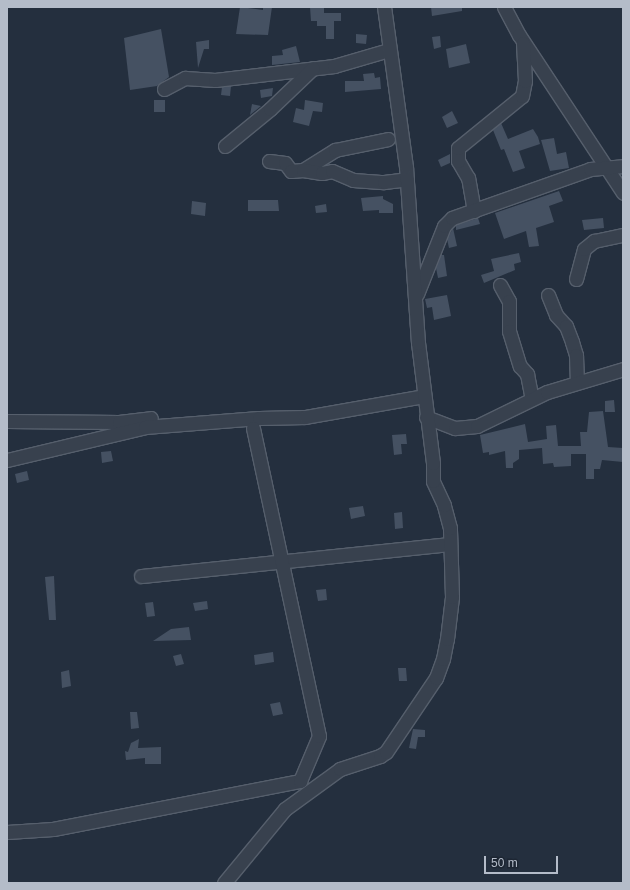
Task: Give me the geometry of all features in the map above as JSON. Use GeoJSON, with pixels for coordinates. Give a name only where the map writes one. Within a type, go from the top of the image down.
{"type":"FeatureCollection","features":[{"type":"Feature","properties":{"kind":"street"},"geometry":{"type":"LineString","coordinates":[[224,883],[285,809],[340,769],[380,756],[386,752],[417,708],[440,669],[452,609],[450,540],[447,515],[433,484],[414,299],[407,179],[384,7]]}},
{"type":"Feature","properties":{"kind":"street"},"geometry":{"type":"LineString","coordinates":[[504,7],[523,41],[623,192]]}},
{"type":"Feature","properties":{"kind":"street"},"geometry":{"type":"LineString","coordinates":[[474,211],[468,178],[458,161],[458,148],[522,96],[525,81],[523,41]]}},
{"type":"Feature","properties":{"kind":"street"},"geometry":{"type":"LineString","coordinates":[[164,89],[186,78],[215,80],[337,65],[389,50]]}},
{"type":"Feature","properties":{"kind":"street"},"geometry":{"type":"LineString","coordinates":[[225,146],[270,109],[313,68]]}},
{"type":"Feature","properties":{"kind":"street"},"geometry":{"type":"LineString","coordinates":[[303,170],[335,150],[388,139]]}},
{"type":"Feature","properties":{"kind":"street"},"geometry":{"type":"LineString","coordinates":[[269,161],[285,163],[291,171],[303,170],[322,173],[332,171],[353,180],[384,182],[407,179]]}},
{"type":"Feature","properties":{"kind":"street"},"geometry":{"type":"LineString","coordinates":[[414,299],[444,226],[452,218],[590,169],[623,166]]}},
{"type":"Feature","properties":{"kind":"street"},"geometry":{"type":"LineString","coordinates":[[576,279],[584,249],[594,241],[623,235]]}},
{"type":"Feature","properties":{"kind":"street"},"geometry":{"type":"LineString","coordinates":[[500,285],[509,301],[509,331],[520,366],[527,374],[532,399]]}},
{"type":"Feature","properties":{"kind":"street"},"geometry":{"type":"LineString","coordinates":[[548,295],[556,315],[566,326],[572,342],[576,355],[577,381]]}},
{"type":"Feature","properties":{"kind":"street"},"geometry":{"type":"LineString","coordinates":[[426,417],[455,428],[468,428],[491,420],[532,399],[577,381],[623,369]]}},
{"type":"Feature","properties":{"kind":"street"},"geometry":{"type":"LineString","coordinates":[[7,460],[145,427],[256,423],[305,417],[424,396]]}},
{"type":"Feature","properties":{"kind":"street"},"geometry":{"type":"LineString","coordinates":[[7,421],[119,422],[165,416],[219,415],[256,423]]}},
{"type":"Feature","properties":{"kind":"street"},"geometry":{"type":"LineString","coordinates":[[7,832],[53,829],[300,781],[319,736],[256,423]]}},
{"type":"Feature","properties":{"kind":"street"},"geometry":{"type":"LineString","coordinates":[[140,576],[443,545]]}},
{"type":"Feature","properties":{"kind":"building"},"geometry":{"type":"Polygon","coordinates":[[[240,7],[263,10],[263,7],[272,7],[268,35],[236,34],[240,7]]]}},
{"type":"Feature","properties":{"kind":"building"},"geometry":{"type":"Polygon","coordinates":[[[310,7],[324,7],[324,13],[341,13],[341,21],[334,21],[334,39],[326,39],[326,26],[317,26],[317,21],[311,21],[310,7]]]}},
{"type":"Feature","properties":{"kind":"building"},"geometry":{"type":"Polygon","coordinates":[[[431,7],[462,7],[462,11],[432,16],[431,7]]]}},
{"type":"Feature","properties":{"kind":"building"},"geometry":{"type":"Polygon","coordinates":[[[161,29],[169,77],[157,86],[130,90],[124,38],[161,29]]]}},
{"type":"Feature","properties":{"kind":"building"},"geometry":{"type":"Polygon","coordinates":[[[356,34],[367,35],[366,44],[356,43],[356,34]]]}},
{"type":"Feature","properties":{"kind":"building"},"geometry":{"type":"Polygon","coordinates":[[[440,36],[441,47],[434,49],[432,37],[440,36]]]}},
{"type":"Feature","properties":{"kind":"building"},"geometry":{"type":"Polygon","coordinates":[[[209,40],[209,49],[204,49],[198,68],[196,42],[209,40]]]}},
{"type":"Feature","properties":{"kind":"building"},"geometry":{"type":"Polygon","coordinates":[[[466,44],[470,63],[449,68],[446,49],[466,44]]]}},
{"type":"Feature","properties":{"kind":"building"},"geometry":{"type":"Polygon","coordinates":[[[296,46],[300,62],[272,65],[272,56],[283,55],[282,50],[296,46]]]}},
{"type":"Feature","properties":{"kind":"building"},"geometry":{"type":"Polygon","coordinates":[[[374,73],[375,78],[380,77],[381,89],[345,92],[345,81],[364,81],[363,74],[374,73]]]}},
{"type":"Feature","properties":{"kind":"building"},"geometry":{"type":"Polygon","coordinates":[[[231,86],[230,96],[221,95],[222,87],[231,86]]]}},
{"type":"Feature","properties":{"kind":"building"},"geometry":{"type":"Polygon","coordinates":[[[273,88],[272,96],[261,98],[260,90],[273,88]]]}},
{"type":"Feature","properties":{"kind":"building"},"geometry":{"type":"Polygon","coordinates":[[[154,100],[165,100],[165,112],[154,112],[154,100]]]}},
{"type":"Feature","properties":{"kind":"building"},"geometry":{"type":"Polygon","coordinates":[[[305,100],[323,103],[322,112],[313,111],[309,126],[293,122],[296,108],[304,110],[305,100]]]}},
{"type":"Feature","properties":{"kind":"building"},"geometry":{"type":"Polygon","coordinates":[[[252,104],[261,106],[250,115],[252,104]]]}},
{"type":"Feature","properties":{"kind":"building"},"geometry":{"type":"Polygon","coordinates":[[[452,111],[458,123],[447,128],[442,117],[452,111]]]}},
{"type":"Feature","properties":{"kind":"building"},"geometry":{"type":"Polygon","coordinates":[[[501,123],[508,139],[533,129],[538,137],[540,144],[519,151],[525,168],[513,172],[504,149],[501,150],[493,130],[501,123]]]}},
{"type":"Feature","properties":{"kind":"building"},"geometry":{"type":"Polygon","coordinates":[[[554,138],[557,154],[566,152],[569,168],[550,171],[541,140],[554,138]]]}},
{"type":"Feature","properties":{"kind":"building"},"geometry":{"type":"Polygon","coordinates":[[[450,154],[450,163],[441,167],[438,160],[450,154]]]}},
{"type":"Feature","properties":{"kind":"building"},"geometry":{"type":"Polygon","coordinates":[[[559,191],[563,201],[549,206],[554,222],[536,228],[539,246],[529,247],[526,231],[504,239],[495,213],[559,191]]]}},
{"type":"Feature","properties":{"kind":"building"},"geometry":{"type":"Polygon","coordinates":[[[383,196],[383,199],[393,204],[393,213],[379,213],[379,210],[363,211],[361,198],[383,196]]]}},
{"type":"Feature","properties":{"kind":"building"},"geometry":{"type":"Polygon","coordinates":[[[248,200],[278,200],[279,211],[248,211],[248,200]]]}},
{"type":"Feature","properties":{"kind":"building"},"geometry":{"type":"Polygon","coordinates":[[[192,201],[206,203],[205,216],[191,214],[192,201]]]}},
{"type":"Feature","properties":{"kind":"building"},"geometry":{"type":"Polygon","coordinates":[[[326,204],[327,212],[316,213],[315,206],[326,204]]]}},
{"type":"Feature","properties":{"kind":"building"},"geometry":{"type":"Polygon","coordinates":[[[478,218],[480,224],[456,230],[456,225],[478,218]]]}},
{"type":"Feature","properties":{"kind":"building"},"geometry":{"type":"Polygon","coordinates":[[[603,218],[604,228],[584,230],[582,220],[603,218]]]}},
{"type":"Feature","properties":{"kind":"building"},"geometry":{"type":"Polygon","coordinates":[[[453,228],[457,246],[449,248],[447,239],[453,228]]]}},
{"type":"Feature","properties":{"kind":"building"},"geometry":{"type":"Polygon","coordinates":[[[519,253],[521,262],[514,264],[515,270],[484,283],[481,275],[494,271],[491,259],[519,253]]]}},
{"type":"Feature","properties":{"kind":"building"},"geometry":{"type":"Polygon","coordinates":[[[441,255],[444,255],[447,276],[438,278],[436,268],[441,255]]]}},
{"type":"Feature","properties":{"kind":"building"},"geometry":{"type":"Polygon","coordinates":[[[447,295],[451,316],[434,320],[432,307],[427,308],[425,299],[447,295]]]}},
{"type":"Feature","properties":{"kind":"building"},"geometry":{"type":"Polygon","coordinates":[[[614,400],[615,412],[605,412],[605,401],[614,400]]]}},
{"type":"Feature","properties":{"kind":"building"},"geometry":{"type":"Polygon","coordinates":[[[603,411],[608,447],[623,448],[623,462],[602,460],[600,469],[594,469],[594,479],[586,479],[586,454],[571,454],[571,466],[554,467],[553,463],[543,464],[542,448],[519,450],[519,459],[513,463],[513,468],[506,468],[505,451],[489,455],[489,452],[483,453],[480,435],[525,424],[528,442],[547,439],[546,426],[556,425],[558,446],[581,446],[580,432],[587,432],[589,412],[603,411]]]}},
{"type":"Feature","properties":{"kind":"building"},"geometry":{"type":"Polygon","coordinates":[[[406,434],[407,444],[401,444],[402,454],[394,455],[392,435],[406,434]]]}},
{"type":"Feature","properties":{"kind":"building"},"geometry":{"type":"Polygon","coordinates":[[[111,451],[113,461],[102,463],[101,452],[111,451]]]}},
{"type":"Feature","properties":{"kind":"building"},"geometry":{"type":"Polygon","coordinates":[[[27,471],[29,480],[17,483],[15,474],[27,471]]]}},
{"type":"Feature","properties":{"kind":"building"},"geometry":{"type":"Polygon","coordinates":[[[363,506],[365,516],[351,519],[349,508],[363,506]]]}},
{"type":"Feature","properties":{"kind":"building"},"geometry":{"type":"Polygon","coordinates":[[[402,512],[403,528],[395,529],[394,513],[402,512]]]}},
{"type":"Feature","properties":{"kind":"building"},"geometry":{"type":"Polygon","coordinates":[[[54,576],[56,620],[49,620],[45,577],[54,576]]]}},
{"type":"Feature","properties":{"kind":"building"},"geometry":{"type":"Polygon","coordinates":[[[326,589],[327,600],[318,601],[316,590],[326,589]]]}},
{"type":"Feature","properties":{"kind":"building"},"geometry":{"type":"Polygon","coordinates":[[[207,601],[208,609],[195,611],[193,603],[207,601]]]}},
{"type":"Feature","properties":{"kind":"building"},"geometry":{"type":"Polygon","coordinates":[[[153,602],[155,616],[147,617],[145,603],[153,602]]]}},
{"type":"Feature","properties":{"kind":"building"},"geometry":{"type":"Polygon","coordinates":[[[189,627],[191,640],[153,641],[171,629],[189,627]]]}},
{"type":"Feature","properties":{"kind":"building"},"geometry":{"type":"Polygon","coordinates":[[[273,652],[274,662],[255,665],[254,655],[273,652]]]}},
{"type":"Feature","properties":{"kind":"building"},"geometry":{"type":"Polygon","coordinates":[[[181,654],[184,664],[176,666],[173,656],[181,654]]]}},
{"type":"Feature","properties":{"kind":"building"},"geometry":{"type":"Polygon","coordinates":[[[398,668],[406,668],[407,681],[399,681],[398,668]]]}},
{"type":"Feature","properties":{"kind":"building"},"geometry":{"type":"Polygon","coordinates":[[[69,670],[71,686],[62,688],[61,672],[69,670]]]}},
{"type":"Feature","properties":{"kind":"building"},"geometry":{"type":"Polygon","coordinates":[[[280,702],[283,714],[273,716],[270,704],[280,702]]]}},
{"type":"Feature","properties":{"kind":"building"},"geometry":{"type":"Polygon","coordinates":[[[130,712],[137,712],[139,728],[131,729],[130,712]]]}},
{"type":"Feature","properties":{"kind":"building"},"geometry":{"type":"Polygon","coordinates":[[[413,729],[425,730],[425,737],[418,737],[416,749],[409,748],[413,729]]]}},
{"type":"Feature","properties":{"kind":"building"},"geometry":{"type":"Polygon","coordinates":[[[139,739],[138,748],[161,747],[161,764],[145,764],[145,758],[126,760],[125,751],[128,752],[131,743],[139,739]]]}}]}
